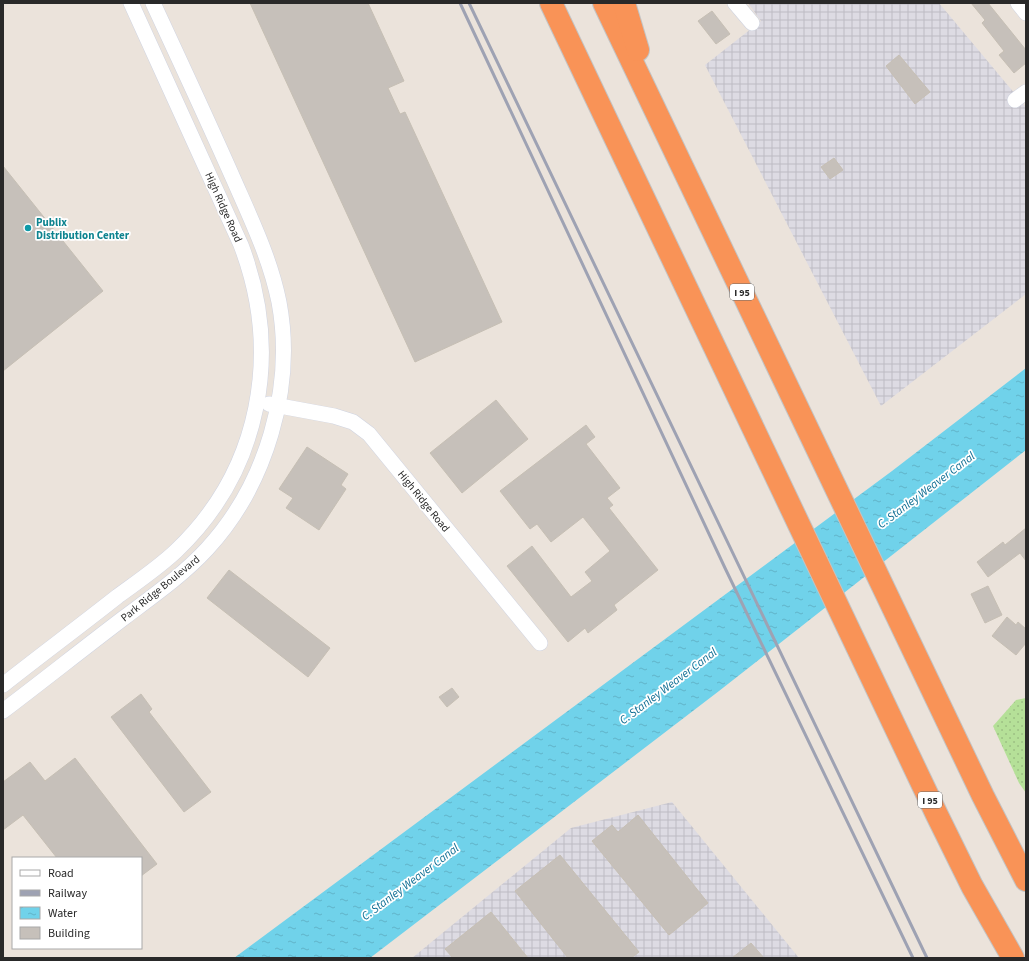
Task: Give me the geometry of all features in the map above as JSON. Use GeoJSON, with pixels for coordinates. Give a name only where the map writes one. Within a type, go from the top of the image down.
{"type":"FeatureCollection","features":[{"type":"Feature","properties":{"kind":"highway","name":"I 95"},"geometry":{"type":"LineString","coordinates":[[551,3],[954,851],[1013,958]]}},
{"type":"Feature","properties":{"kind":"highway","name":"I 95"},"geometry":{"type":"LineString","coordinates":[[604,3],[983,796],[1026,880]]}},
{"type":"Feature","properties":{"kind":"highway"},"geometry":{"type":"LineString","coordinates":[[624,3],[654,107]]}},
{"type":"Feature","properties":{"kind":"street","name":"High Ridge Road"},"geometry":{"type":"LineString","coordinates":[[131,3],[241,244],[252,275],[258,298],[262,346],[257,403],[278,405],[334,416],[353,422],[369,434],[540,643]]}},
{"type":"Feature","properties":{"kind":"street","name":"High Ridge Road"},"geometry":{"type":"LineString","coordinates":[[153,3],[259,235],[271,270],[279,302],[283,347],[278,405]]}},
{"type":"Feature","properties":{"kind":"street"},"geometry":{"type":"LineString","coordinates":[[735,3],[752,23]]}},
{"type":"Feature","properties":{"kind":"street"},"geometry":{"type":"LineString","coordinates":[[1018,3],[1026,13]]}},
{"type":"Feature","properties":{"kind":"street"},"geometry":{"type":"LineString","coordinates":[[150,45],[169,38]]}},
{"type":"Feature","properties":{"kind":"street"},"geometry":{"type":"LineString","coordinates":[[252,275],[271,270]]}},
{"type":"Feature","properties":{"kind":"street","name":"Park Ridge Boulevard"},"geometry":{"type":"LineString","coordinates":[[3,685],[175,552],[202,522],[225,491],[245,446],[257,403]]}},
{"type":"Feature","properties":{"kind":"street","name":"Park Ridge Boulevard"},"geometry":{"type":"LineString","coordinates":[[3,711],[171,581],[208,548],[231,518],[258,467],[267,444],[278,405]]}},
{"type":"Feature","properties":{"kind":"street"},"geometry":{"type":"LineString","coordinates":[[159,565],[171,581]]}},
{"type":"Feature","properties":{"kind":"shaded area"},"geometry":{"type":"Polygon","coordinates":[[[748,3],[939,3],[1026,107],[1026,294],[881,406],[705,65],[761,21],[748,3]]]}},
{"type":"Feature","properties":{"kind":"shaded area"},"geometry":{"type":"Polygon","coordinates":[[[672,802],[799,958],[412,958],[571,828],[672,802]]]}},
{"type":"Feature","properties":{"kind":"green space"},"geometry":{"type":"Polygon","coordinates":[[[1026,698],[1026,793],[1019,783],[993,726],[1016,700],[1026,698]]]}},
{"type":"Feature","properties":{"kind":"water","name":"C. Stanley Weaver Canal"},"geometry":{"type":"Polygon","coordinates":[[[1026,368],[1026,450],[719,691],[370,958],[234,958],[892,471],[1026,368]]]}},
{"type":"Feature","properties":{"kind":"building"},"geometry":{"type":"Polygon","coordinates":[[[250,3],[368,3],[404,81],[388,88],[400,114],[405,112],[502,322],[415,362],[250,3]]]}},
{"type":"Feature","properties":{"kind":"building"},"geometry":{"type":"Polygon","coordinates":[[[971,3],[988,3],[1026,50],[1026,63],[1014,73],[999,55],[1004,51],[982,23],[985,20],[971,3]]]}},
{"type":"Feature","properties":{"kind":"building"},"geometry":{"type":"Polygon","coordinates":[[[712,11],[730,34],[716,44],[698,21],[712,11]]]}},
{"type":"Feature","properties":{"kind":"building"},"geometry":{"type":"Polygon","coordinates":[[[899,55],[930,92],[915,104],[886,66],[899,55]]]}},
{"type":"Feature","properties":{"kind":"building"},"geometry":{"type":"Polygon","coordinates":[[[834,158],[843,170],[830,179],[821,167],[834,158]]]}},
{"type":"Feature","properties":{"kind":"building","name":"Publix Distribution Center"},"geometry":{"type":"Polygon","coordinates":[[[3,166],[103,291],[3,371],[3,166]]]}},
{"type":"Feature","properties":{"kind":"building"},"geometry":{"type":"Polygon","coordinates":[[[496,400],[528,439],[462,493],[430,453],[496,400]]]}},
{"type":"Feature","properties":{"kind":"building"},"geometry":{"type":"Polygon","coordinates":[[[586,425],[595,437],[586,444],[620,488],[607,498],[613,505],[609,508],[658,570],[614,605],[617,610],[588,633],[585,628],[568,642],[507,566],[532,546],[571,597],[592,581],[585,572],[610,551],[583,517],[551,542],[537,524],[530,529],[500,491],[586,425]]]}},
{"type":"Feature","properties":{"kind":"building"},"geometry":{"type":"Polygon","coordinates":[[[307,447],[348,474],[341,485],[346,489],[319,530],[286,508],[293,498],[279,489],[307,447]]]}},
{"type":"Feature","properties":{"kind":"building"},"geometry":{"type":"Polygon","coordinates":[[[1026,528],[1026,561],[1020,553],[988,577],[977,562],[1003,542],[1005,545],[1026,528]]]}},
{"type":"Feature","properties":{"kind":"building"},"geometry":{"type":"Polygon","coordinates":[[[229,570],[330,648],[308,677],[207,598],[229,570]]]}},
{"type":"Feature","properties":{"kind":"building"},"geometry":{"type":"Polygon","coordinates":[[[988,586],[1002,615],[985,623],[971,594],[988,586]]]}},
{"type":"Feature","properties":{"kind":"building"},"geometry":{"type":"Polygon","coordinates":[[[1007,617],[1016,625],[1018,622],[1026,629],[1026,643],[1016,655],[992,636],[1007,617]]]}},
{"type":"Feature","properties":{"kind":"building"},"geometry":{"type":"Polygon","coordinates":[[[452,688],[459,697],[447,707],[439,697],[452,688]]]}},
{"type":"Feature","properties":{"kind":"building"},"geometry":{"type":"Polygon","coordinates":[[[141,694],[152,709],[149,712],[211,792],[184,812],[111,717],[141,694]]]}},
{"type":"Feature","properties":{"kind":"building"},"geometry":{"type":"Polygon","coordinates":[[[75,758],[157,864],[142,875],[142,857],[56,857],[23,815],[3,830],[3,782],[30,762],[45,781],[75,758]]]}},
{"type":"Feature","properties":{"kind":"building"},"geometry":{"type":"Polygon","coordinates":[[[638,815],[708,903],[669,935],[592,841],[612,825],[618,832],[638,815]]]}},
{"type":"Feature","properties":{"kind":"building"},"geometry":{"type":"Polygon","coordinates":[[[560,855],[639,952],[631,958],[568,958],[515,891],[560,855]]]}},
{"type":"Feature","properties":{"kind":"building"},"geometry":{"type":"Polygon","coordinates":[[[491,912],[528,958],[453,958],[445,949],[491,912]]]}},
{"type":"Feature","properties":{"kind":"building"},"geometry":{"type":"Polygon","coordinates":[[[751,943],[764,958],[732,958],[751,943]]]}},
{"type":"Feature","properties":{"kind":"railway"},"geometry":{"type":"LineString","coordinates":[[460,3],[725,568],[913,958]]}},
{"type":"Feature","properties":{"kind":"railway"},"geometry":{"type":"LineString","coordinates":[[469,3],[927,958]]}},
{"type":"Feature","properties":{"kind":"place","name":"Publix Distribution Center"},"geometry":{"type":"Point","coordinates":[28,228]}}]}
